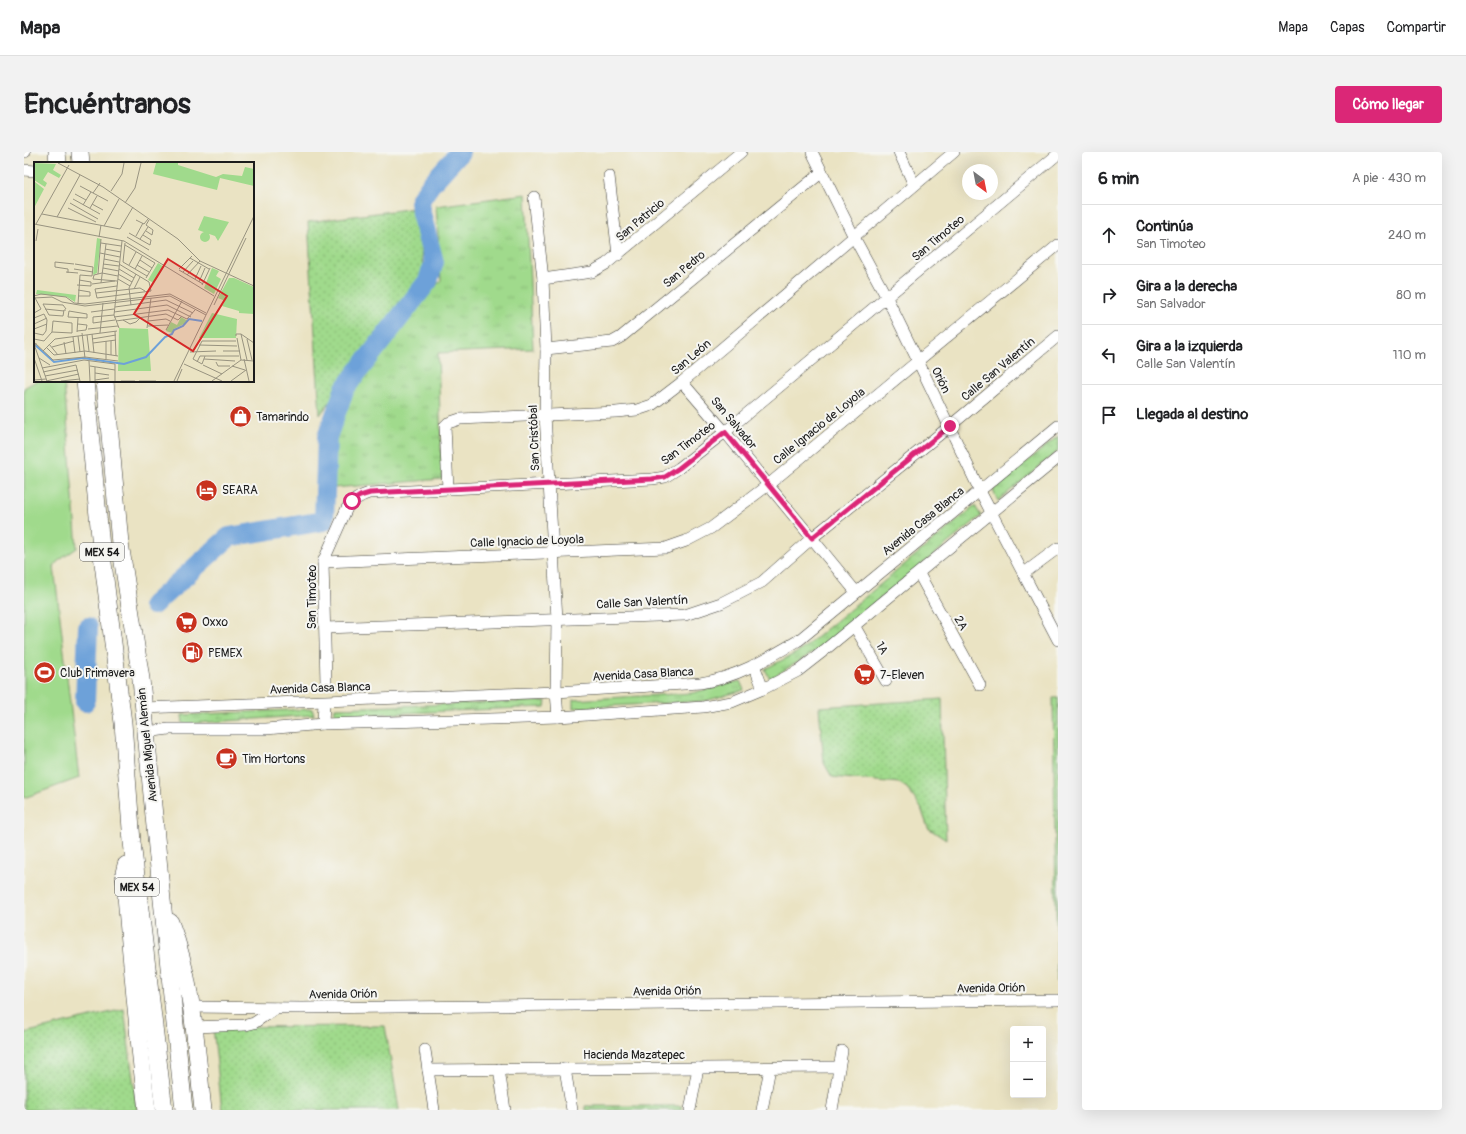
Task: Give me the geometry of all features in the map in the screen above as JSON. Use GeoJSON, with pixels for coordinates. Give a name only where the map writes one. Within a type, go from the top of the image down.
{"type":"FeatureCollection","features":[{"type":"Feature","properties":{"kind":"highway"},"geometry":{"type":"LineString","coordinates":[[57,152],[58,162]]}},
{"type":"Feature","properties":{"kind":"highway"},"geometry":{"type":"LineString","coordinates":[[80,152],[81,162]]}},
{"type":"Feature","properties":{"kind":"highway","name":"Avenida Miguel Alemán"},"geometry":{"type":"LineString","coordinates":[[85,382],[101,547],[123,723],[132,842],[158,1049],[164,1110]]}},
{"type":"Feature","properties":{"kind":"highway","name":"Avenida Miguel Alemán"},"geometry":{"type":"LineString","coordinates":[[105,382],[120,543],[141,679],[176,1044],[184,1110]]}},
{"type":"Feature","properties":{"kind":"highway"},"geometry":{"type":"LineString","coordinates":[[132,842],[124,873],[146,1110]]}},
{"type":"Feature","properties":{"kind":"highway"},"geometry":{"type":"LineString","coordinates":[[162,900],[177,938],[191,1007],[203,1110]]}},
{"type":"Feature","properties":{"kind":"street","name":"San Patricio"},"geometry":{"type":"LineString","coordinates":[[543,279],[592,272],[606,264],[741,152]]}},
{"type":"Feature","properties":{"kind":"street","name":"Orión"},"geometry":{"type":"LineString","coordinates":[[812,152],[854,237],[887,298],[980,491],[1058,640]]}},
{"type":"Feature","properties":{"kind":"street"},"geometry":{"type":"LineString","coordinates":[[899,152],[914,185]]}},
{"type":"Feature","properties":{"kind":"street","name":"San León"},"geometry":{"type":"LineString","coordinates":[[448,489],[445,426],[448,423],[460,419],[616,412],[637,410],[652,405],[682,382],[954,152]]}},
{"type":"Feature","properties":{"kind":"street","name":"San Timoteo"},"geometry":{"type":"LineString","coordinates":[[326,683],[323,562],[347,508],[352,501],[360,496],[370,493],[652,479],[665,477],[725,432],[1058,154]]}},
{"type":"Feature","properties":{"kind":"street"},"geometry":{"type":"LineString","coordinates":[[24,170],[34,171]]}},
{"type":"Feature","properties":{"kind":"street","name":"San Pedro"},"geometry":{"type":"LineString","coordinates":[[546,349],[612,342],[621,337],[822,172]]}},
{"type":"Feature","properties":{"kind":"street"},"geometry":{"type":"LineString","coordinates":[[608,176],[618,255]]}},
{"type":"Feature","properties":{"kind":"street","name":"San Cristóbal"},"geometry":{"type":"LineString","coordinates":[[534,196],[543,279],[546,349],[545,415],[557,619],[556,692],[558,717]]}},
{"type":"Feature","properties":{"kind":"street","name":"Calle Ignacio de Loyola"},"geometry":{"type":"LineString","coordinates":[[323,562],[666,548],[686,542],[711,528],[768,485],[1058,245]]}},
{"type":"Feature","properties":{"kind":"street","name":"Calle San Valentín"},"geometry":{"type":"LineString","coordinates":[[324,628],[685,615],[721,603],[762,582],[812,538],[1058,336]]}},
{"type":"Feature","properties":{"kind":"street","name":"San Salvador"},"geometry":{"type":"LineString","coordinates":[[682,382],[725,432],[856,592]]}},
{"type":"Feature","properties":{"kind":"street","name":"Avenida Casa Blanca"},"geometry":{"type":"LineString","coordinates":[[143,708],[556,692],[700,683],[717,680],[733,675],[754,665],[799,640],[1058,426]]}},
{"type":"Feature","properties":{"kind":"street"},"geometry":{"type":"LineString","coordinates":[[146,732],[169,729],[266,729],[323,724],[558,717],[710,706],[732,702],[763,689],[798,671],[855,627],[1058,458]]}},
{"type":"Feature","properties":{"kind":"street"},"geometry":{"type":"LineString","coordinates":[[1023,574],[1058,548]]}},
{"type":"Feature","properties":{"kind":"street","name":"2A"},"geometry":{"type":"LineString","coordinates":[[919,574],[980,685]]}},
{"type":"Feature","properties":{"kind":"street","name":"1A"},"geometry":{"type":"LineString","coordinates":[[855,627],[886,681]]}},
{"type":"Feature","properties":{"kind":"street"},"geometry":{"type":"LineString","coordinates":[[754,665],[763,689]]}},
{"type":"Feature","properties":{"kind":"street"},"geometry":{"type":"LineString","coordinates":[[323,724],[324,702]]}},
{"type":"Feature","properties":{"kind":"street","name":"Avenida Orión"},"geometry":{"type":"LineString","coordinates":[[191,1007],[276,1008],[1058,1000]]}},
{"type":"Feature","properties":{"kind":"street"},"geometry":{"type":"LineString","coordinates":[[193,1027],[246,1025],[254,1023],[276,1008]]}},
{"type":"Feature","properties":{"kind":"street"},"geometry":{"type":"LineString","coordinates":[[425,1050],[434,1110]]}},
{"type":"Feature","properties":{"kind":"street"},"geometry":{"type":"LineString","coordinates":[[832,1110],[842,1051]]}},
{"type":"Feature","properties":{"kind":"street","name":"Hacienda Mazatepec"},"geometry":{"type":"LineString","coordinates":[[428,1070],[840,1067]]}},
{"type":"Feature","properties":{"kind":"street"},"geometry":{"type":"LineString","coordinates":[[690,1110],[698,1068]]}},
{"type":"Feature","properties":{"kind":"street"},"geometry":{"type":"LineString","coordinates":[[762,1110],[770,1068]]}},
{"type":"Feature","properties":{"kind":"street"},"geometry":{"type":"LineString","coordinates":[[499,1069],[505,1110]]}},
{"type":"Feature","properties":{"kind":"street"},"geometry":{"type":"LineString","coordinates":[[565,1069],[572,1110]]}},
{"type":"Feature","properties":{"kind":"green space"},"geometry":{"type":"Polygon","coordinates":[[[526,194],[533,349],[438,353],[442,479],[333,488],[333,445],[345,406],[355,384],[441,280],[436,206],[526,194]]]}},
{"type":"Feature","properties":{"kind":"green space"},"geometry":{"type":"Polygon","coordinates":[[[415,208],[424,274],[320,415],[308,222],[415,208]]]}},
{"type":"Feature","properties":{"kind":"green space","name":"Club Primavera"},"geometry":{"type":"Polygon","coordinates":[[[34,382],[64,382],[77,548],[57,562],[54,567],[79,778],[24,798],[24,388],[34,382]]]}},
{"type":"Feature","properties":{"kind":"green space"},"geometry":{"type":"Polygon","coordinates":[[[1058,436],[1058,451],[998,501],[993,490],[1058,436]]]}},
{"type":"Feature","properties":{"kind":"green space"},"geometry":{"type":"Polygon","coordinates":[[[975,506],[981,516],[817,650],[770,679],[765,669],[800,651],[975,506]]]}},
{"type":"Feature","properties":{"kind":"green space"},"geometry":{"type":"Polygon","coordinates":[[[740,681],[744,690],[705,701],[573,708],[573,700],[692,693],[740,681]]]}},
{"type":"Feature","properties":{"kind":"green space"},"geometry":{"type":"Polygon","coordinates":[[[1053,698],[1058,698],[1058,982],[1057,982],[1053,698]]]}},
{"type":"Feature","properties":{"kind":"green space"},"geometry":{"type":"Polygon","coordinates":[[[942,699],[946,840],[928,828],[921,808],[907,788],[899,783],[832,777],[824,763],[819,707],[942,699]]]}},
{"type":"Feature","properties":{"kind":"green space"},"geometry":{"type":"Polygon","coordinates":[[[546,701],[545,707],[334,716],[335,708],[546,701]]]}},
{"type":"Feature","properties":{"kind":"green space"},"geometry":{"type":"Polygon","coordinates":[[[312,709],[314,715],[183,724],[182,715],[312,709]]]}},
{"type":"Feature","properties":{"kind":"green space"},"geometry":{"type":"Polygon","coordinates":[[[124,1009],[137,1110],[24,1110],[24,1033],[124,1009]]]}},
{"type":"Feature","properties":{"kind":"green space"},"geometry":{"type":"Polygon","coordinates":[[[385,1026],[399,1110],[222,1110],[213,1027],[385,1026]]]}},
{"type":"Feature","properties":{"kind":"green space"},"geometry":{"type":"Polygon","coordinates":[[[585,1106],[682,1106],[681,1110],[586,1110],[585,1106]]]}},
{"type":"Feature","properties":{"kind":"waterway"},"geometry":{"type":"LineString","coordinates":[[153,605],[229,537],[324,521],[327,437],[345,388],[428,281],[434,262],[421,213],[420,200],[431,184],[460,152]]}},
{"type":"Feature","properties":{"kind":"waterway"},"geometry":{"type":"LineString","coordinates":[[85,702],[88,627]]}},
{"type":"Feature","properties":{"kind":"place","name":"Tamarindo"},"geometry":{"type":"Point","coordinates":[240,417]}},
{"type":"Feature","properties":{"kind":"place","name":"SEARA"},"geometry":{"type":"Point","coordinates":[207,490]}},
{"type":"Feature","properties":{"kind":"place","name":"Oxxo"},"geometry":{"type":"Point","coordinates":[186,622]}},
{"type":"Feature","properties":{"kind":"place","name":"PEMEX"},"geometry":{"type":"Point","coordinates":[193,653]}},
{"type":"Feature","properties":{"kind":"place","name":"Club Primavera"},"geometry":{"type":"Point","coordinates":[45,673]}},
{"type":"Feature","properties":{"kind":"place","name":"7-Eleven"},"geometry":{"type":"Point","coordinates":[864,675]}},
{"type":"Feature","properties":{"kind":"place","name":"Tim Hortons"},"geometry":{"type":"Point","coordinates":[227,759]}},
{"type":"Feature","properties":{"kind":"route"},"geometry":{"type":"LineString","coordinates":[[352,501],[360,496],[370,493],[652,479],[665,477],[725,432],[812,538],[950,426]]}}]}
